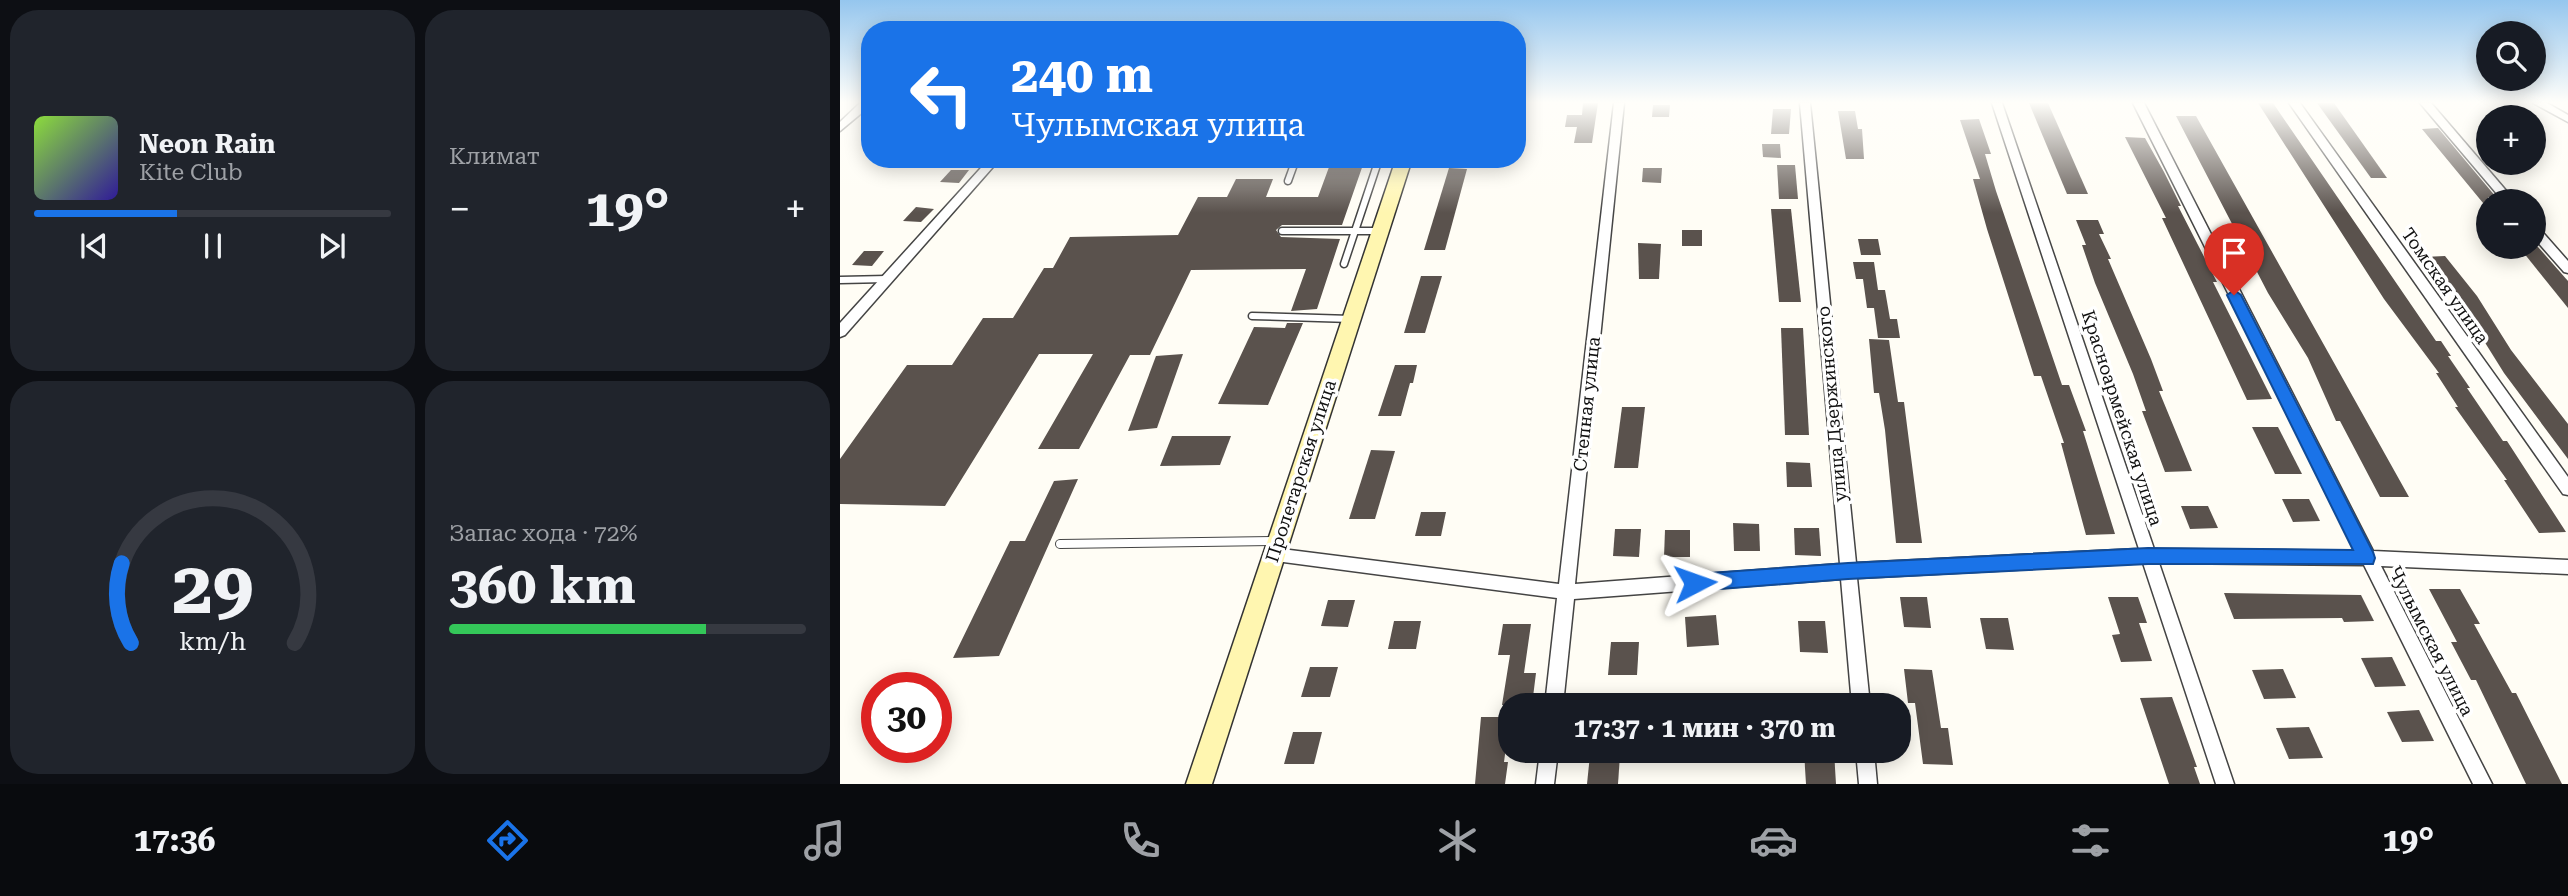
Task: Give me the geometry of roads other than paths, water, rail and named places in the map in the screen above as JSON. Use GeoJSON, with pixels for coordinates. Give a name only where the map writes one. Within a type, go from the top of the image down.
{"type":"FeatureCollection","features":[{"type":"Feature","properties":{"kind":"main road","name":"Пролетарская улица"},"geometry":{"type":"LineString","coordinates":[[1199,784],[1401,168]]}},
{"type":"Feature","properties":{"kind":"street","name":"Степная улица"},"geometry":{"type":"LineString","coordinates":[[1555,693],[1615,140]]}},
{"type":"Feature","properties":{"kind":"street","name":"улица Дзержинского"},"geometry":{"type":"LineString","coordinates":[[1808,140],[1860,693]]}},
{"type":"Feature","properties":{"kind":"street","name":"Красноармейская улица"},"geometry":{"type":"LineString","coordinates":[[2009,140],[2225,784]]}},
{"type":"Feature","properties":{"kind":"street","name":"Чулымская улица"},"geometry":{"type":"LineString","coordinates":[[2156,140],[2366,558],[2483,784]]}},
{"type":"Feature","properties":{"kind":"street","name":"Томская улица"},"geometry":{"type":"LineString","coordinates":[[2320,140],[2568,489]]}},
{"type":"Feature","properties":{"kind":"street"},"geometry":{"type":"LineString","coordinates":[[2457,140],[2500,189]]}},
{"type":"Feature","properties":{"kind":"street"},"geometry":{"type":"LineString","coordinates":[[840,332],[988,168]]}},
{"type":"Feature","properties":{"kind":"street"},"geometry":{"type":"LineString","coordinates":[[2546,244],[2568,270]]}},
{"type":"Feature","properties":{"kind":"street"},"geometry":{"type":"LineString","coordinates":[[1276,548],[1567,592],[1848,571],[2148,556],[2366,558],[2568,567]]}},
{"type":"Feature","properties":{"kind":"street"},"geometry":{"type":"LineString","coordinates":[[1545,784],[1548,763]]}},
{"type":"Feature","properties":{"kind":"street"},"geometry":{"type":"LineString","coordinates":[[1866,763],[1868,784]]}},
{"type":"Feature","properties":{"kind":"lane"},"geometry":{"type":"LineString","coordinates":[[1288,181],[1293,168]]}},
{"type":"Feature","properties":{"kind":"lane"},"geometry":{"type":"LineString","coordinates":[[1344,264],[1376,168]]}},
{"type":"Feature","properties":{"kind":"lane"},"geometry":{"type":"LineString","coordinates":[[1282,231],[1381,231]]}},
{"type":"Feature","properties":{"kind":"lane"},"geometry":{"type":"LineString","coordinates":[[840,279],[887,279]]}},
{"type":"Feature","properties":{"kind":"lane"},"geometry":{"type":"LineString","coordinates":[[1252,316],[1352,318]]}},
{"type":"Feature","properties":{"kind":"lane"},"geometry":{"type":"LineString","coordinates":[[1060,544],[1276,548]]}}]}
